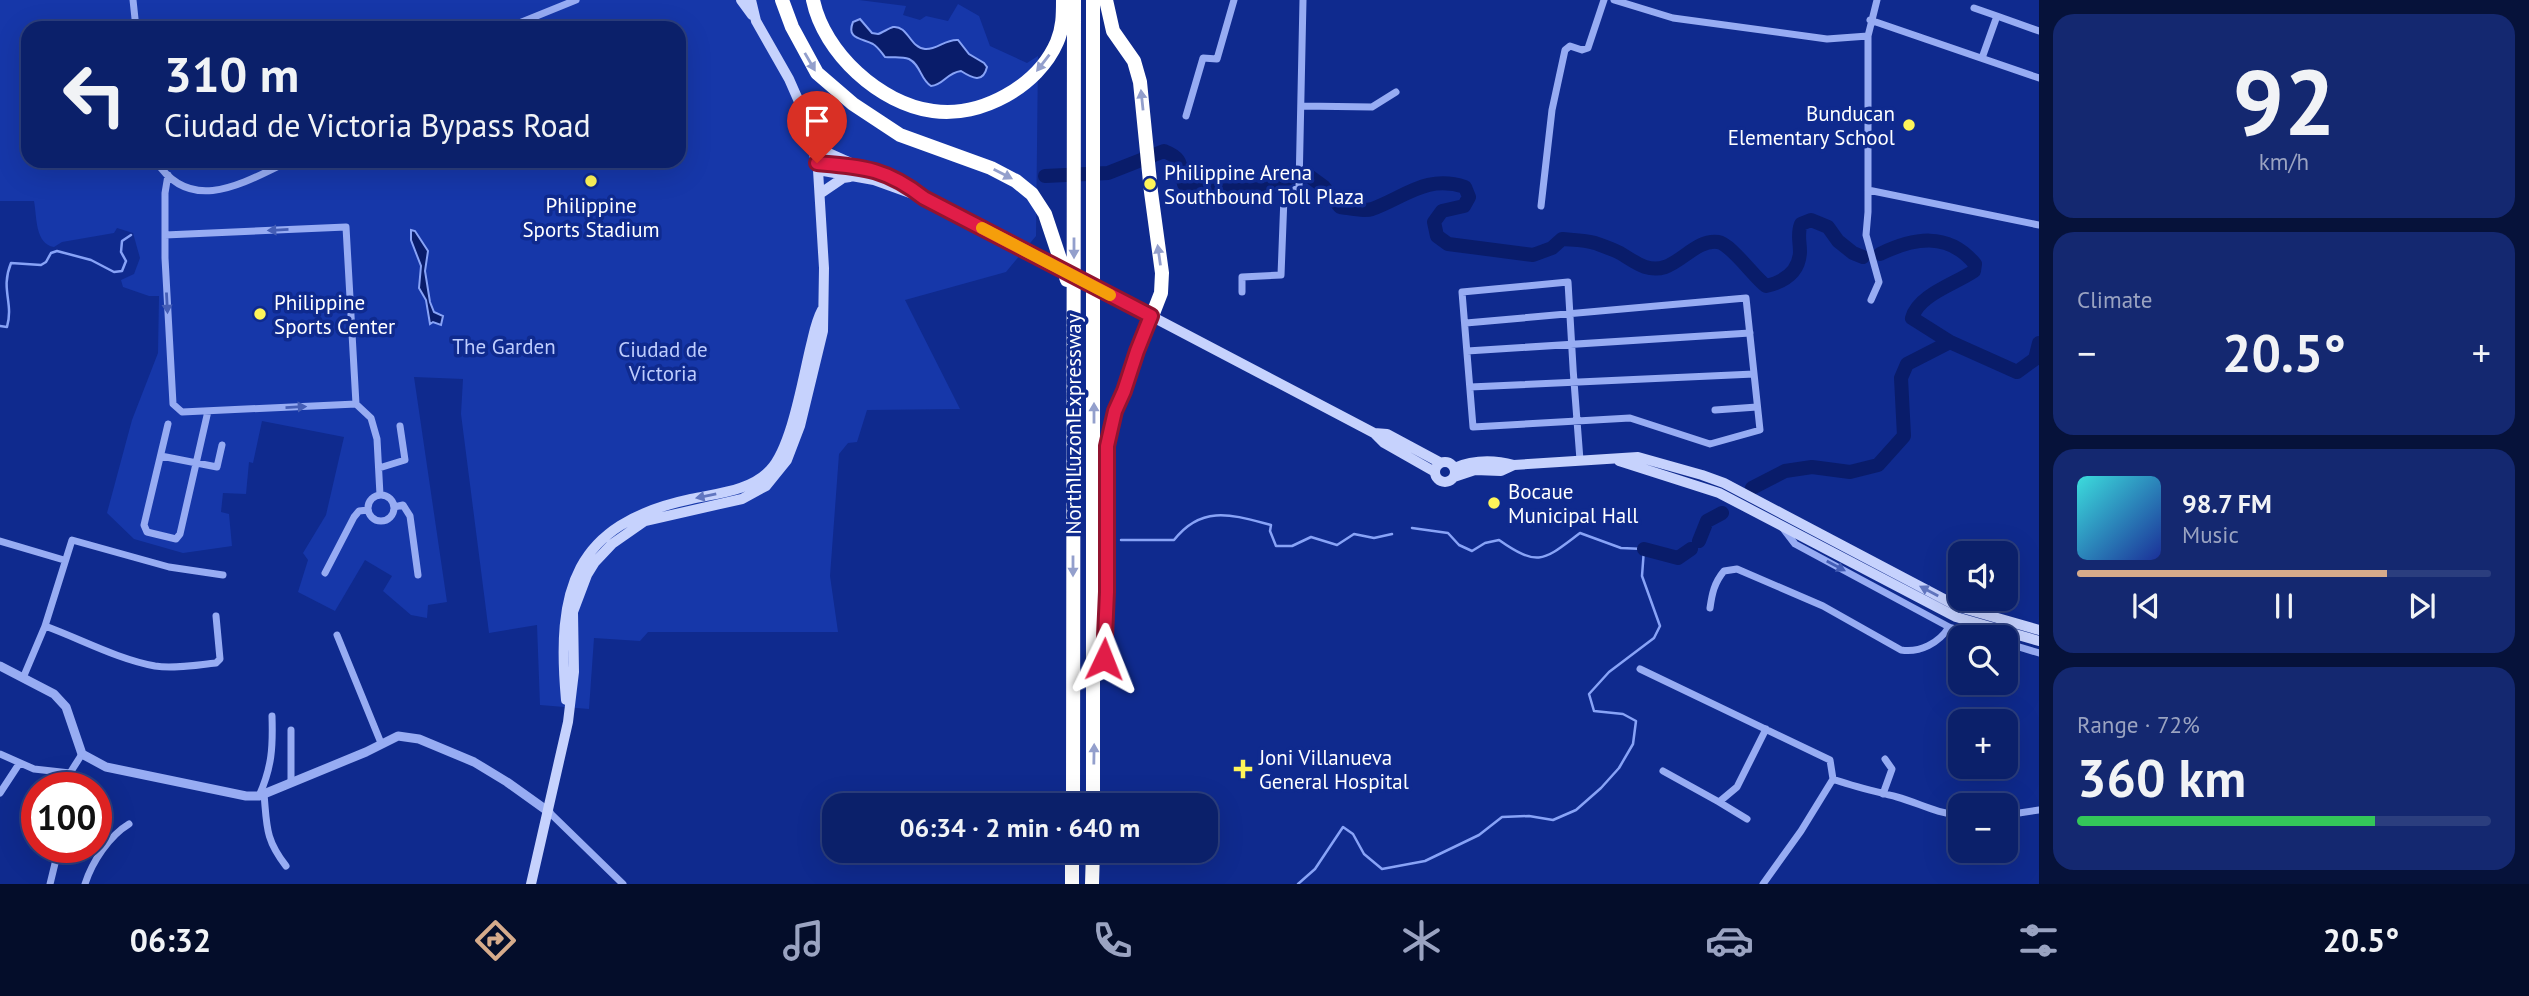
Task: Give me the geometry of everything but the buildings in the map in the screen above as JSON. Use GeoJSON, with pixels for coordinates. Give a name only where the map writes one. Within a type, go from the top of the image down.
{"type":"FeatureCollection","features":[{"type":"Feature","properties":{"kind":"highway"},"geometry":{"type":"LineString","coordinates":[[782,0],[792,27],[817,73],[853,104],[900,135],[991,168],[1016,181],[1032,194],[1045,214],[1073,301]]}},
{"type":"Feature","properties":{"kind":"highway"},"geometry":{"type":"LineString","coordinates":[[813,0],[837,50],[869,82],[911,105],[932,111],[950,112],[987,105],[1013,91],[1035,74],[1057,43],[1063,25],[1063,0]]}},
{"type":"Feature","properties":{"kind":"highway","name":"North Luzon Expressway"},"geometry":{"type":"LineString","coordinates":[[1073,793],[1074,0]]}},
{"type":"Feature","properties":{"kind":"highway","name":"North Luzon Expressway"},"geometry":{"type":"LineString","coordinates":[[1093,793],[1094,0]]}},
{"type":"Feature","properties":{"kind":"highway"},"geometry":{"type":"LineString","coordinates":[[1095,702],[1104,659],[1107,446],[1115,411],[1161,293],[1162,273],[1140,82],[1134,61],[1113,32],[1106,0]]}},
{"type":"Feature","properties":{"kind":"highway"},"geometry":{"type":"LineString","coordinates":[[1072,863],[1072,884]]}},
{"type":"Feature","properties":{"kind":"highway"},"geometry":{"type":"LineString","coordinates":[[1092,884],[1093,863]]}},
{"type":"Feature","properties":{"kind":"main road"},"geometry":{"type":"LineString","coordinates":[[531,884],[569,722],[564,669],[565,610],[573,582],[617,527],[642,513],[661,505],[747,492],[771,469],[796,425],[815,328],[822,310],[824,268],[818,166],[804,113],[794,91],[756,21],[741,0]]}},
{"type":"Feature","properties":{"kind":"main road"},"geometry":{"type":"LineString","coordinates":[[751,0],[756,21]]}},
{"type":"Feature","properties":{"kind":"main road"},"geometry":{"type":"LineString","coordinates":[[813,146],[857,171],[924,198],[1374,433],[1387,435],[1438,467],[1442,481],[1448,481],[1454,472]]}},
{"type":"Feature","properties":{"kind":"main road"},"geometry":{"type":"LineString","coordinates":[[818,166],[857,171]]}},
{"type":"Feature","properties":{"kind":"main road"},"geometry":{"type":"LineString","coordinates":[[821,193],[857,171]]}},
{"type":"Feature","properties":{"kind":"main road"},"geometry":{"type":"LineString","coordinates":[[1454,472],[1501,471],[1514,465],[1580,460],[1614,460],[1721,488],[1959,607],[2039,630]]}},
{"type":"Feature","properties":{"kind":"main road"},"geometry":{"type":"LineString","coordinates":[[1438,467],[1447,462],[1454,472]]}},
{"type":"Feature","properties":{"kind":"main road"},"geometry":{"type":"LineString","coordinates":[[1759,508],[1782,527],[1956,617],[2039,642]]}},
{"type":"Feature","properties":{"kind":"street"},"geometry":{"type":"LineString","coordinates":[[133,0],[135,21]]}},
{"type":"Feature","properties":{"kind":"street"},"geometry":{"type":"LineString","coordinates":[[524,21],[576,0]]}},
{"type":"Feature","properties":{"kind":"street"},"geometry":{"type":"LineString","coordinates":[[1186,116],[1203,58],[1217,59],[1234,0]]}},
{"type":"Feature","properties":{"kind":"street"},"geometry":{"type":"LineString","coordinates":[[1242,292],[1242,277],[1281,275],[1284,197],[1299,187],[1303,0]]}},
{"type":"Feature","properties":{"kind":"street"},"geometry":{"type":"LineString","coordinates":[[1541,206],[1552,110],[1565,50],[1570,46],[1582,50],[1588,48],[1604,0]]}},
{"type":"Feature","properties":{"kind":"street"},"geometry":{"type":"LineString","coordinates":[[1614,0],[1673,18],[1827,39],[1868,36]]}},
{"type":"Feature","properties":{"kind":"street"},"geometry":{"type":"LineString","coordinates":[[1871,300],[1879,282],[1866,235],[1868,36],[1877,0]]}},
{"type":"Feature","properties":{"kind":"street"},"geometry":{"type":"LineString","coordinates":[[1974,8],[2039,31]]}},
{"type":"Feature","properties":{"kind":"street"},"geometry":{"type":"LineString","coordinates":[[1982,58],[1997,16]]}},
{"type":"Feature","properties":{"kind":"street"},"geometry":{"type":"LineString","coordinates":[[1870,20],[2039,78]]}},
{"type":"Feature","properties":{"kind":"street"},"geometry":{"type":"LineString","coordinates":[[1302,106],[1372,107],[1396,92]]}},
{"type":"Feature","properties":{"kind":"street"},"geometry":{"type":"LineString","coordinates":[[162,168],[168,175],[190,188],[216,192],[229,189],[274,168]]}},
{"type":"Feature","properties":{"kind":"street"},"geometry":{"type":"LineString","coordinates":[[168,175],[164,193],[173,404],[182,412],[356,404]]}},
{"type":"Feature","properties":{"kind":"street"},"geometry":{"type":"LineString","coordinates":[[1868,190],[2039,225]]}},
{"type":"Feature","properties":{"kind":"street"},"geometry":{"type":"LineString","coordinates":[[165,235],[346,227],[356,404],[371,418],[377,439],[380,495]]}},
{"type":"Feature","properties":{"kind":"street"},"geometry":{"type":"LineString","coordinates":[[1466,323],[1569,312],[1746,298],[1760,430],[1710,444],[1630,418],[1577,421],[1473,427],[1462,292],[1568,282],[1569,312],[1572,345],[1574,382],[1577,421],[1580,460]]}},
{"type":"Feature","properties":{"kind":"street"},"geometry":{"type":"LineString","coordinates":[[1467,351],[1750,333]]}},
{"type":"Feature","properties":{"kind":"street"},"geometry":{"type":"LineString","coordinates":[[1470,387],[1754,374]]}},
{"type":"Feature","properties":{"kind":"street"},"geometry":{"type":"LineString","coordinates":[[1715,410],[1757,407]]}},
{"type":"Feature","properties":{"kind":"street"},"geometry":{"type":"LineString","coordinates":[[168,424],[144,525],[147,532],[179,537],[208,411]]}},
{"type":"Feature","properties":{"kind":"street"},"geometry":{"type":"LineString","coordinates":[[379,468],[405,460],[400,426]]}},
{"type":"Feature","properties":{"kind":"street"},"geometry":{"type":"LineString","coordinates":[[161,456],[217,467],[222,445]]}},
{"type":"Feature","properties":{"kind":"street"},"geometry":{"type":"LineString","coordinates":[[380,495],[388,497],[394,507],[392,514],[382,520],[373,518],[368,510],[372,499],[380,495]]}},
{"type":"Feature","properties":{"kind":"street"},"geometry":{"type":"LineString","coordinates":[[394,507],[403,505],[410,516],[418,575]]}},
{"type":"Feature","properties":{"kind":"street"},"geometry":{"type":"LineString","coordinates":[[325,573],[354,517],[359,511],[368,510]]}},
{"type":"Feature","properties":{"kind":"street"},"geometry":{"type":"LineString","coordinates":[[1782,527],[1795,544],[1948,626]]}},
{"type":"Feature","properties":{"kind":"street"},"geometry":{"type":"LineString","coordinates":[[23,678],[45,626],[72,540],[169,567],[223,575]]}},
{"type":"Feature","properties":{"kind":"street"},"geometry":{"type":"LineString","coordinates":[[0,541],[64,561]]}},
{"type":"Feature","properties":{"kind":"street"},"geometry":{"type":"LineString","coordinates":[[1710,608],[1712,592],[1720,576],[1724,571],[1737,569],[1823,607],[1901,650],[1912,652],[1923,649],[1944,635],[1948,629]]}},
{"type":"Feature","properties":{"kind":"street"},"geometry":{"type":"LineString","coordinates":[[45,626],[93,646],[155,666],[191,665],[216,663],[220,659],[216,616]]}},
{"type":"Feature","properties":{"kind":"street"},"geometry":{"type":"LineString","coordinates":[[337,635],[381,744]]}},
{"type":"Feature","properties":{"kind":"street"},"geometry":{"type":"LineString","coordinates":[[2018,647],[2039,653]]}},
{"type":"Feature","properties":{"kind":"street"},"geometry":{"type":"LineString","coordinates":[[0,666],[54,694],[66,707],[82,754],[106,767],[246,796],[262,795],[398,736],[430,744],[474,762],[549,812],[623,884]]}},
{"type":"Feature","properties":{"kind":"street"},"geometry":{"type":"LineString","coordinates":[[1640,669],[1830,760],[1833,779],[1801,831],[1763,884]]}},
{"type":"Feature","properties":{"kind":"street"},"geometry":{"type":"LineString","coordinates":[[272,716],[274,750],[262,795],[269,839],[273,850],[286,866]]}},
{"type":"Feature","properties":{"kind":"street"},"geometry":{"type":"LineString","coordinates":[[1720,802],[1737,787],[1766,729]]}},
{"type":"Feature","properties":{"kind":"street"},"geometry":{"type":"LineString","coordinates":[[291,730],[291,783]]}},
{"type":"Feature","properties":{"kind":"street"},"geometry":{"type":"LineString","coordinates":[[0,754],[34,769],[56,772]]}},
{"type":"Feature","properties":{"kind":"street"},"geometry":{"type":"LineString","coordinates":[[72,772],[82,754]]}},
{"type":"Feature","properties":{"kind":"street"},"geometry":{"type":"LineString","coordinates":[[1883,794],[1892,769],[1885,759]]}},
{"type":"Feature","properties":{"kind":"street"},"geometry":{"type":"LineString","coordinates":[[0,793],[19,764]]}},
{"type":"Feature","properties":{"kind":"street"},"geometry":{"type":"LineString","coordinates":[[1663,771],[1747,819]]}},
{"type":"Feature","properties":{"kind":"street"},"geometry":{"type":"LineString","coordinates":[[1833,779],[1948,814]]}},
{"type":"Feature","properties":{"kind":"street"},"geometry":{"type":"LineString","coordinates":[[2018,813],[2039,810]]}},
{"type":"Feature","properties":{"kind":"street"},"geometry":{"type":"LineString","coordinates":[[85,884],[93,862],[128,824]]}},
{"type":"Feature","properties":{"kind":"street"},"geometry":{"type":"LineString","coordinates":[[50,884],[55,863]]}},
{"type":"Feature","properties":{"kind":"green space","name":"Ciudad de Victoria"},"geometry":{"type":"Polygon","coordinates":[[[0,0],[859,0],[906,6],[903,15],[920,20],[926,16],[948,21],[958,4],[979,16],[990,46],[1027,63],[1038,56],[1036,236],[1006,272],[905,300],[960,409],[867,410],[857,442],[848,443],[839,454],[830,576],[838,632],[648,632],[640,641],[594,638],[589,709],[540,705],[537,625],[489,633],[461,414],[463,379],[414,377],[447,602],[428,605],[427,618],[411,615],[383,591],[392,576],[365,560],[335,611],[298,592],[308,560],[303,553],[326,515],[344,437],[262,421],[253,463],[249,462],[246,494],[223,493],[221,512],[229,514],[232,546],[183,553],[134,539],[107,513],[132,420],[158,353],[159,296],[149,296],[123,287],[121,280],[134,274],[140,258],[133,233],[117,228],[114,233],[62,242],[54,247],[43,241],[40,235],[34,201],[0,201],[0,0]]]}},
{"type":"Feature","properties":{"kind":"shaded area"},"geometry":{"type":"Polygon","coordinates":[[[860,19],[872,33],[878,34],[898,27],[920,48],[933,48],[958,40],[969,54],[984,63],[987,67],[985,72],[977,78],[961,71],[956,72],[939,84],[931,86],[909,59],[885,57],[875,45],[853,35],[853,22],[860,19]]]}},
{"type":"Feature","properties":{"kind":"shaded area"},"geometry":{"type":"Polygon","coordinates":[[[411,230],[415,231],[428,251],[425,271],[430,302],[434,312],[443,316],[441,325],[433,322],[430,324],[426,300],[419,288],[421,266],[411,240],[411,230]]]}},
{"type":"Feature","properties":{"kind":"waterway"},"geometry":{"type":"LineString","coordinates":[[1045,176],[1108,173],[1164,151],[1178,160],[1184,184],[1204,191],[1268,189],[1291,177],[1309,176],[1324,187],[1340,207],[1364,210],[1428,185],[1451,184],[1465,187],[1469,197],[1464,206],[1442,211],[1434,222],[1437,236],[1448,244],[1533,255],[1552,248],[1562,239],[1583,241],[1614,250],[1647,267],[1658,268],[1672,264],[1697,247],[1718,242],[1729,248],[1766,286],[1784,279],[1797,266],[1801,224],[1811,220],[1828,227],[1838,241],[1863,257]]}},
{"type":"Feature","properties":{"kind":"waterway"},"geometry":{"type":"LineString","coordinates":[[0,326],[7,327],[9,318],[7,281],[11,263],[41,265],[51,253],[57,251],[91,260],[114,272],[122,271],[126,261],[121,252],[122,241],[131,235]]}},
{"type":"Feature","properties":{"kind":"waterway"},"geometry":{"type":"LineString","coordinates":[[1880,254],[1917,241],[1942,242],[1953,246],[1965,253],[1975,264],[1974,271],[1929,296],[1912,318],[1950,342],[2017,372],[2035,359],[2039,343]]}},
{"type":"Feature","properties":{"kind":"waterway"},"geometry":{"type":"LineString","coordinates":[[1752,488],[1785,471],[1812,467],[1850,472],[1878,465],[1904,436],[1901,378],[1907,364],[1950,342]]}},
{"type":"Feature","properties":{"kind":"waterway"},"geometry":{"type":"LineString","coordinates":[[1699,541],[1707,521],[1722,513]]}},
{"type":"Feature","properties":{"kind":"waterway"},"geometry":{"type":"LineString","coordinates":[[1121,540],[1174,540],[1196,521],[1219,515],[1271,525],[1270,531],[1276,546],[1292,546],[1311,537],[1337,545],[1354,534],[1374,538],[1392,534]]}},
{"type":"Feature","properties":{"kind":"waterway"},"geometry":{"type":"LineString","coordinates":[[1298,884],[1315,869],[1343,827],[1353,834],[1364,854],[1382,869],[1425,861],[1479,835],[1502,817],[1529,816],[1553,820],[1576,810],[1601,788],[1619,768],[1633,744],[1636,721],[1623,714],[1594,711],[1589,694],[1609,672],[1654,638],[1660,626],[1642,576],[1644,549],[1621,548],[1580,533],[1549,554],[1533,557],[1523,555],[1499,540],[1485,543],[1472,551],[1459,545],[1448,533],[1412,528]]}},
{"type":"Feature","properties":{"kind":"waterway"},"geometry":{"type":"LineString","coordinates":[[1644,549],[1678,558],[1691,549]]}},
{"type":"Feature","properties":{"kind":"slow traffic"},"geometry":{"type":"LineString","coordinates":[[982,228],[1110,295]]}},
{"type":"Feature","properties":{"kind":"place","name":"Bunducan Elementary School"},"geometry":{"type":"Point","coordinates":[1909,125]}},
{"type":"Feature","properties":{"kind":"place","name":"Philippine Sports Stadium"},"geometry":{"type":"Point","coordinates":[591,181]}},
{"type":"Feature","properties":{"kind":"place","name":"Philippine Arena Southbound Toll Plaza"},"geometry":{"type":"Point","coordinates":[1150,184]}},
{"type":"Feature","properties":{"kind":"place","name":"Philippine Sports Center"},"geometry":{"type":"Point","coordinates":[260,314]}},
{"type":"Feature","properties":{"kind":"place","name":"Bocaue Municipal Hall"},"geometry":{"type":"Point","coordinates":[1494,503]}},
{"type":"Feature","properties":{"kind":"place","name":"Joni Villanueva General Hospital"},"geometry":{"type":"Point","coordinates":[1243,769]}},
{"type":"Feature","properties":{"kind":"route"},"geometry":{"type":"LineString","coordinates":[[817,163],[858,165],[878,171],[906,184],[924,198],[1151,316],[1115,411],[1107,446],[1104,659]]}},
{"type":"Feature","properties":{"kind":"park label","name":"The Garden"},"geometry":{"type":"Point","coordinates":[504,346]}}]}
